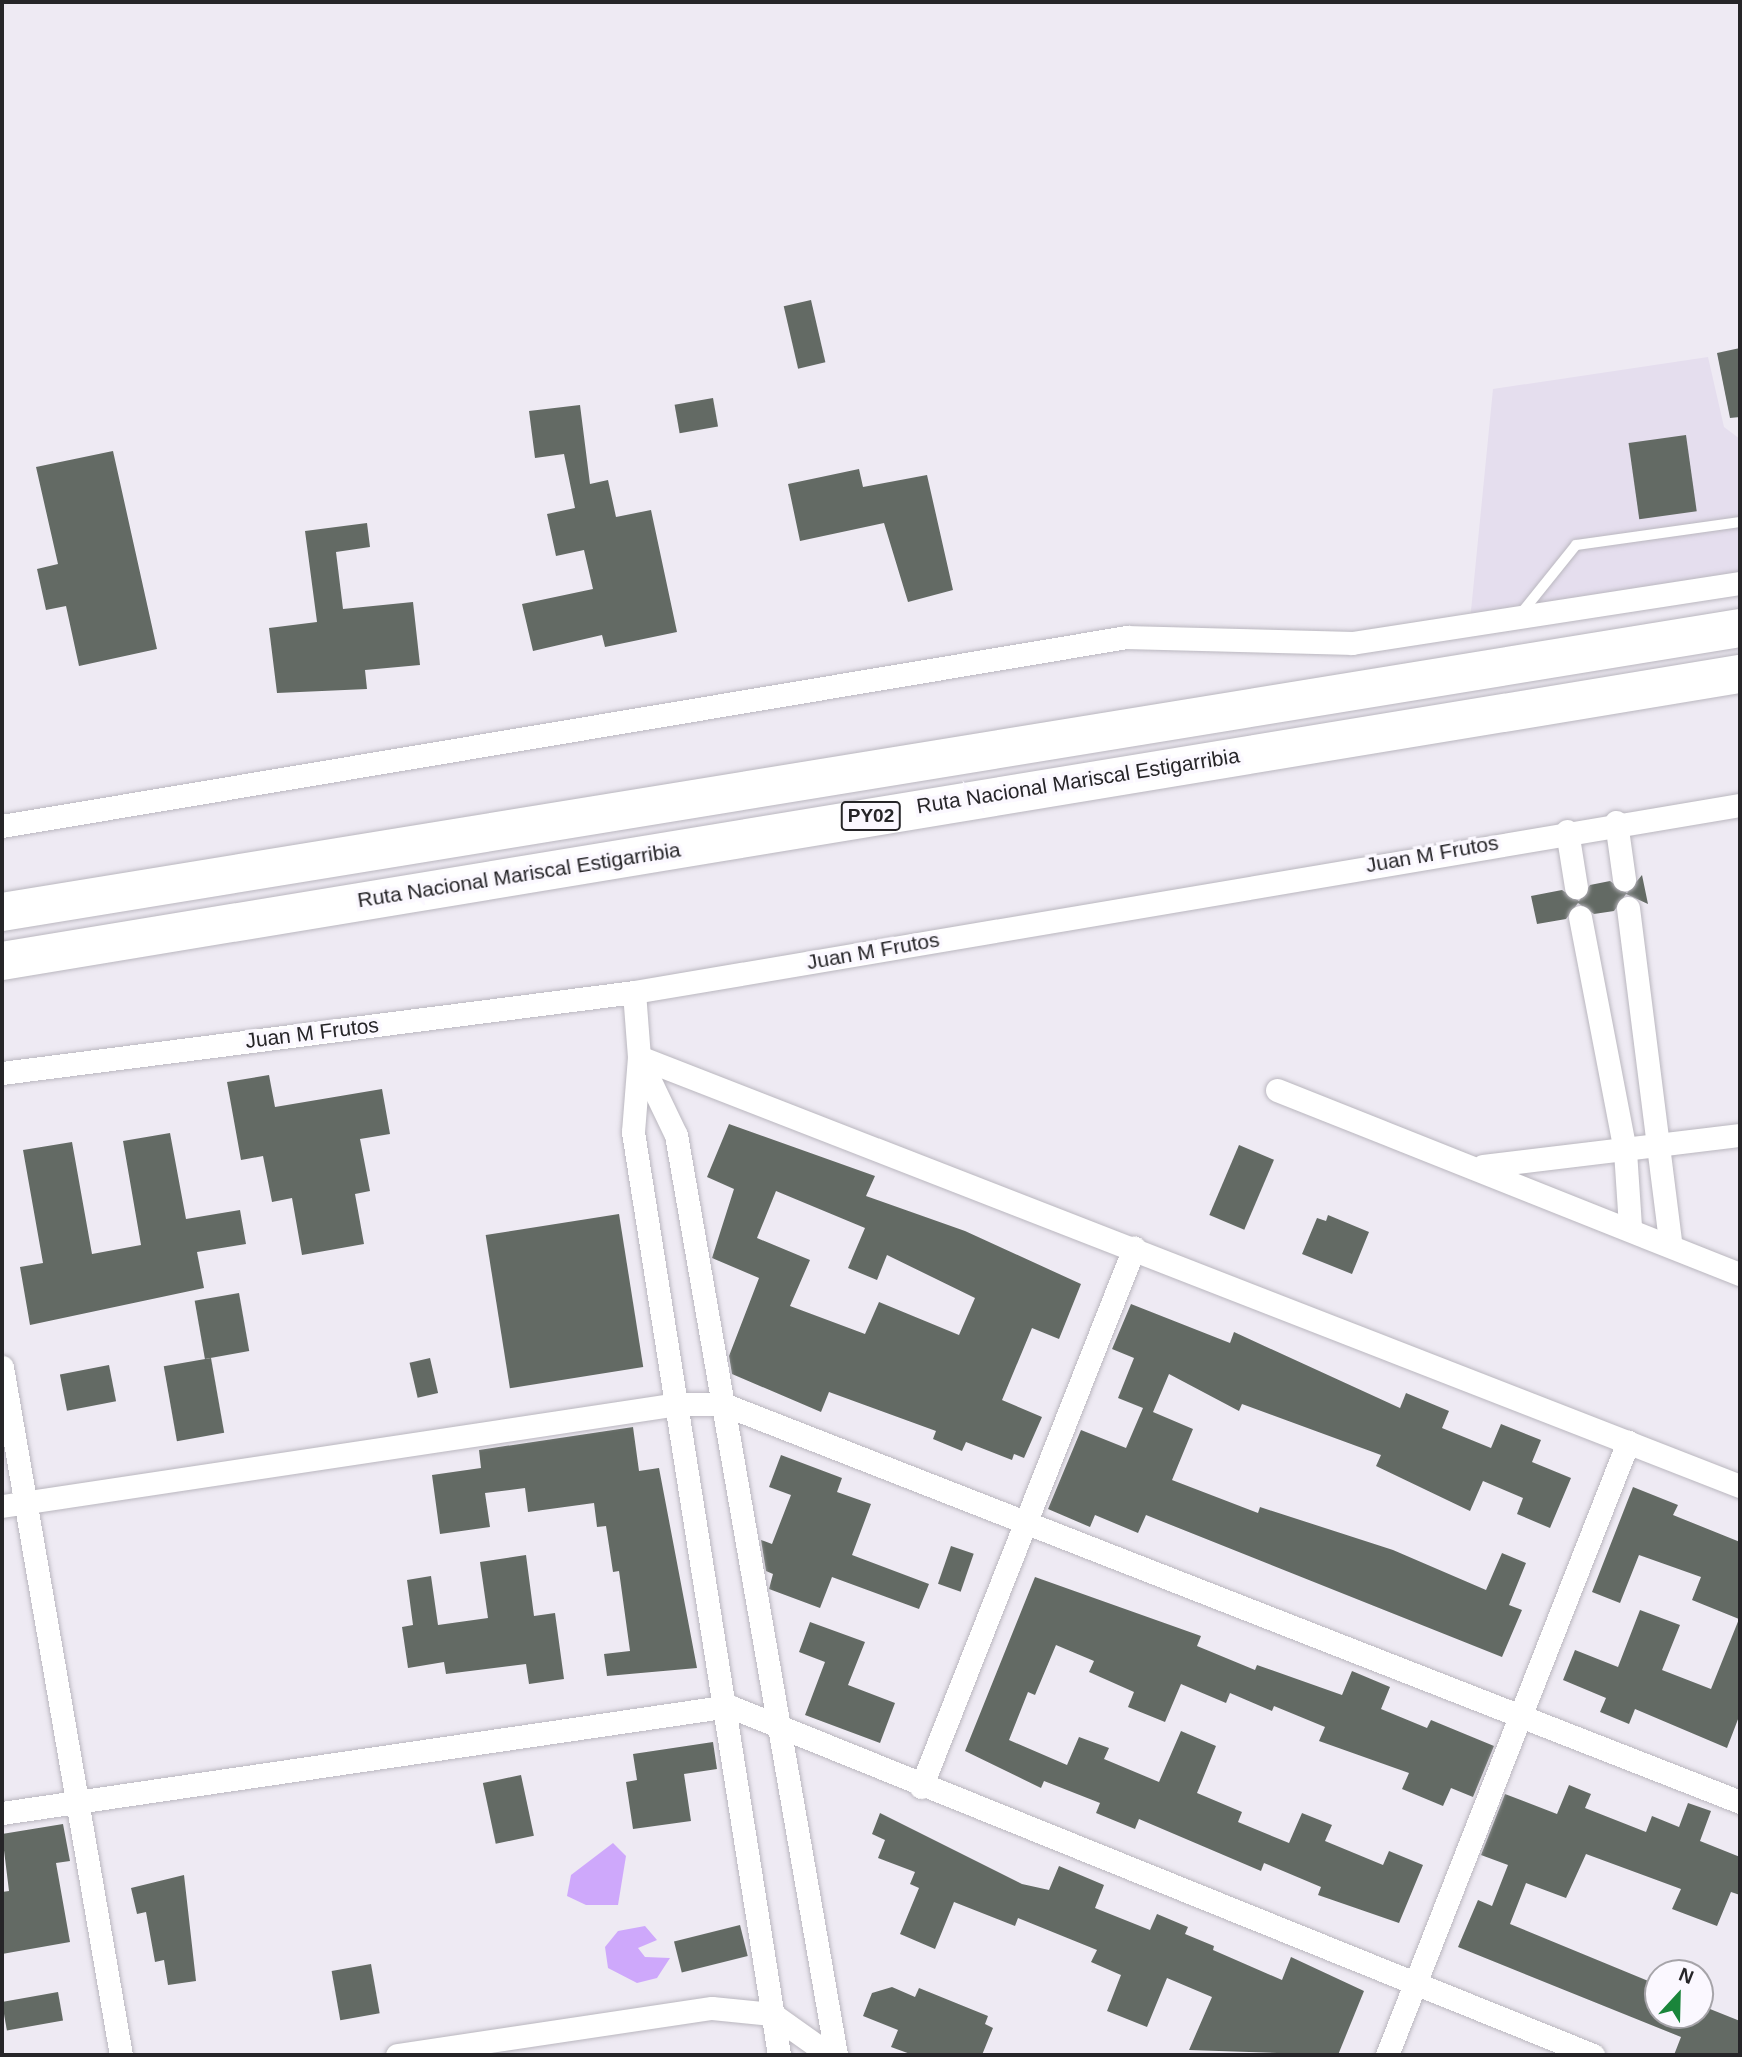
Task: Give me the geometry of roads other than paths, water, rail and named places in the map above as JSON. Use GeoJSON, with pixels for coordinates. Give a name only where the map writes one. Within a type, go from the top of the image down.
{"type":"FeatureCollection","features":[{"type":"Feature","properties":{"kind":"highway","name":"Ruta Nacional Mariscal Estigarribia"},"geometry":{"type":"LineString","coordinates":[[2,912],[1740,628]]}},
{"type":"Feature","properties":{"kind":"highway","name":"Ruta Nacional Mariscal Estigarribia"},"geometry":{"type":"LineString","coordinates":[[2,961],[1740,674]]}},
{"type":"Feature","properties":{"kind":"street"},"geometry":{"type":"LineString","coordinates":[[2,826],[1127,637],[1352,643],[1740,583]]}},
{"type":"Feature","properties":{"kind":"street","name":"Juan M Frutos"},"geometry":{"type":"LineString","coordinates":[[2,1073],[634,992],[1616,822],[1740,805]]}},
{"type":"Feature","properties":{"kind":"street"},"geometry":{"type":"LineString","coordinates":[[1616,822],[1624,879]]}},
{"type":"Feature","properties":{"kind":"street"},"geometry":{"type":"LineString","coordinates":[[1567,831],[1576,887]]}},
{"type":"Feature","properties":{"kind":"street"},"geometry":{"type":"LineString","coordinates":[[1628,908],[1662,1147],[1670,1242]]}},
{"type":"Feature","properties":{"kind":"street"},"geometry":{"type":"LineString","coordinates":[[1580,917],[1625,1152],[1630,1226]]}},
{"type":"Feature","properties":{"kind":"street"},"geometry":{"type":"LineString","coordinates":[[634,992],[639,1057],[633,1132],[729,1706],[779,2055]]}},
{"type":"Feature","properties":{"kind":"street"},"geometry":{"type":"LineString","coordinates":[[639,1057],[1740,1486]]}},
{"type":"Feature","properties":{"kind":"street"},"geometry":{"type":"LineString","coordinates":[[639,1057],[676,1135],[836,2055]]}},
{"type":"Feature","properties":{"kind":"street"},"geometry":{"type":"LineString","coordinates":[[1277,1090],[1630,1226],[1740,1274]]}},
{"type":"Feature","properties":{"kind":"street"},"geometry":{"type":"LineString","coordinates":[[1478,1166],[1625,1152],[1740,1135]]}},
{"type":"Feature","properties":{"kind":"street"},"geometry":{"type":"LineString","coordinates":[[920,1787],[1028,1522],[1134,1248]]}},
{"type":"Feature","properties":{"kind":"street"},"geometry":{"type":"LineString","coordinates":[[2,1367],[29,1502],[121,2055]]}},
{"type":"Feature","properties":{"kind":"street"},"geometry":{"type":"LineString","coordinates":[[2,1506],[678,1404],[723,1404],[1521,1712],[1740,1802]]}},
{"type":"Feature","properties":{"kind":"street"},"geometry":{"type":"LineString","coordinates":[[1387,2055],[1628,1442]]}},
{"type":"Feature","properties":{"kind":"street"},"geometry":{"type":"LineString","coordinates":[[2,1813],[729,1706],[781,1731],[1593,2055]]}},
{"type":"Feature","properties":{"kind":"street"},"geometry":{"type":"LineString","coordinates":[[397,2055],[712,2008],[772,2014],[831,2055]]}},
{"type":"Feature","properties":{"kind":"lane"},"geometry":{"type":"LineString","coordinates":[[1518,617],[1576,545],[1740,522]]}}]}
